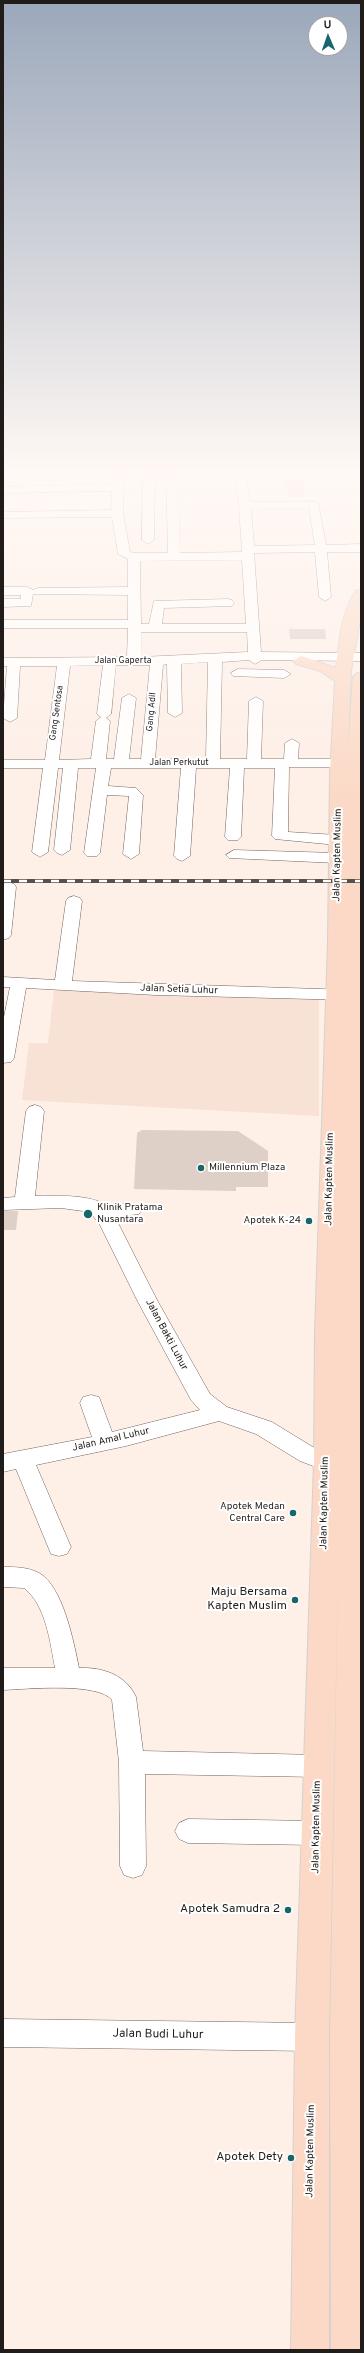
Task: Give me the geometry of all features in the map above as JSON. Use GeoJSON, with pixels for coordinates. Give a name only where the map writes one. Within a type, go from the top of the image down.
{"type":"FeatureCollection","features":[{"type":"Feature","properties":{"kind":"main road","name":"Jalan Kapten Muslim"},"geometry":{"type":"LineString","coordinates":[[310,2350],[312,2037],[319,1766],[339,1467],[327,1286],[347,1182],[358,1100],[358,1043],[346,994],[358,886],[358,832],[347,762],[343,679],[345,655],[361,594]]}},
{"type":"Feature","properties":{"kind":"main road"},"geometry":{"type":"LineString","coordinates":[[317,656],[337,652],[345,655]]}},
{"type":"Feature","properties":{"kind":"main road"},"geometry":{"type":"LineString","coordinates":[[302,661],[325,668],[343,679]]}},
{"type":"Feature","properties":{"kind":"main road","name":"Jalan Kapten Muslim"},"geometry":{"type":"LineString","coordinates":[[350,2350],[355,2219],[347,2036],[355,1896],[356,1531],[339,1467],[356,1387],[356,1289],[347,1182],[346,994],[337,858],[347,762],[361,677]]}},
{"type":"Feature","properties":{"kind":"street"},"geometry":{"type":"LineString","coordinates":[[131,578],[136,626],[134,657],[203,651]]}},
{"type":"Feature","properties":{"kind":"street"},"geometry":{"type":"LineString","coordinates":[[238,673],[248,658],[253,628],[250,578]]}},
{"type":"Feature","properties":{"kind":"street"},"geometry":{"type":"LineString","coordinates":[[324,578],[325,597]]}},
{"type":"Feature","properties":{"kind":"street"},"geometry":{"type":"LineString","coordinates":[[3,591],[28,591],[27,603],[3,603]]}},
{"type":"Feature","properties":{"kind":"street"},"geometry":{"type":"LineString","coordinates":[[38,592],[133,591]]}},
{"type":"Feature","properties":{"kind":"street"},"geometry":{"type":"LineString","coordinates":[[155,628],[158,604],[228,603]]}},
{"type":"Feature","properties":{"kind":"street"},"geometry":{"type":"LineString","coordinates":[[3,624],[136,626],[155,628],[253,628]]}},
{"type":"Feature","properties":{"kind":"street","name":"Jalan Gaperta"},"geometry":{"type":"LineString","coordinates":[[345,655],[361,661]]}},
{"type":"Feature","properties":{"kind":"street","name":"Jalan Gaperta"},"geometry":{"type":"LineString","coordinates":[[248,658],[302,661],[345,655],[361,657]]}},
{"type":"Feature","properties":{"kind":"street","name":"Jalan Gaperta"},"geometry":{"type":"LineString","coordinates":[[9,662],[110,662],[134,657],[157,661],[174,661],[215,666],[248,658],[317,656]]}},
{"type":"Feature","properties":{"kind":"street","name":"Gang Adil"},"geometry":{"type":"LineString","coordinates":[[148,764],[157,661]]}},
{"type":"Feature","properties":{"kind":"street"},"geometry":{"type":"LineString","coordinates":[[174,661],[175,713]]}},
{"type":"Feature","properties":{"kind":"street"},"geometry":{"type":"LineString","coordinates":[[9,662],[10,718]]}},
{"type":"Feature","properties":{"kind":"street","name":"Gang Sentosa"},"geometry":{"type":"LineString","coordinates":[[40,852],[64,662]]}},
{"type":"Feature","properties":{"kind":"street"},"geometry":{"type":"LineString","coordinates":[[92,853],[100,790],[103,718],[110,662]]}},
{"type":"Feature","properties":{"kind":"street"},"geometry":{"type":"LineString","coordinates":[[213,763],[215,666],[238,673],[284,674]]}},
{"type":"Feature","properties":{"kind":"street"},"geometry":{"type":"LineString","coordinates":[[121,764],[129,698]]}},
{"type":"Feature","properties":{"kind":"street"},"geometry":{"type":"LineString","coordinates":[[254,763],[256,701]]}},
{"type":"Feature","properties":{"kind":"street"},"geometry":{"type":"LineString","coordinates":[[292,743],[287,762],[280,836],[338,840]]}},
{"type":"Feature","properties":{"kind":"street","name":"Jalan Perkutut"},"geometry":{"type":"LineString","coordinates":[[4,769],[50,764],[347,762]]}},
{"type":"Feature","properties":{"kind":"street"},"geometry":{"type":"LineString","coordinates":[[182,856],[189,763]]}},
{"type":"Feature","properties":{"kind":"street"},"geometry":{"type":"LineString","coordinates":[[233,837],[237,763]]}},
{"type":"Feature","properties":{"kind":"street"},"geometry":{"type":"LineString","coordinates":[[62,850],[71,764]]}},
{"type":"Feature","properties":{"kind":"street"},"geometry":{"type":"LineString","coordinates":[[100,790],[131,792],[136,795],[131,854]]}},
{"type":"Feature","properties":{"kind":"street"},"geometry":{"type":"LineString","coordinates":[[234,855],[337,858]]}},
{"type":"Feature","properties":{"kind":"street"},"geometry":{"type":"LineString","coordinates":[[3,935],[8,887]]}},
{"type":"Feature","properties":{"kind":"street"},"geometry":{"type":"LineString","coordinates":[[63,985],[74,900]]}},
{"type":"Feature","properties":{"kind":"street"},"geometry":{"type":"LineString","coordinates":[[5,1058],[11,983]]}},
{"type":"Feature","properties":{"kind":"street","name":"Jalan Setia Luhur"},"geometry":{"type":"LineString","coordinates":[[11,983],[346,994]]}},
{"type":"Feature","properties":{"kind":"street"},"geometry":{"type":"LineString","coordinates":[[24,1204],[35,1111]]}},
{"type":"Feature","properties":{"kind":"street"},"geometry":{"type":"LineString","coordinates":[[3,1204],[87,1204],[96,1206],[101,1211],[132,1209]]}},
{"type":"Feature","properties":{"kind":"street","name":"Jalan Bakti Luhur"},"geometry":{"type":"LineString","coordinates":[[101,1211],[202,1400],[219,1413],[264,1428],[308,1455],[339,1467]]}},
{"type":"Feature","properties":{"kind":"street"},"geometry":{"type":"LineString","coordinates":[[327,1286],[356,1289]]}},
{"type":"Feature","properties":{"kind":"street"},"geometry":{"type":"LineString","coordinates":[[91,1403],[105,1442]]}},
{"type":"Feature","properties":{"kind":"street","name":"Jalan Amal Luhur"},"geometry":{"type":"LineString","coordinates":[[13,1462],[105,1442],[219,1413]]}},
{"type":"Feature","properties":{"kind":"street"},"geometry":{"type":"LineString","coordinates":[[13,1462],[59,1547]]}},
{"type":"Feature","properties":{"kind":"street"},"geometry":{"type":"LineString","coordinates":[[3,1577],[31,1580],[38,1585],[58,1626],[69,1677]]}},
{"type":"Feature","properties":{"kind":"street"},"geometry":{"type":"LineString","coordinates":[[3,1679],[69,1677],[108,1683],[117,1688],[124,1696],[132,1762],[134,1828],[133,1866]]}},
{"type":"Feature","properties":{"kind":"street"},"geometry":{"type":"LineString","coordinates":[[132,1762],[319,1766]]}},
{"type":"Feature","properties":{"kind":"street"},"geometry":{"type":"LineString","coordinates":[[188,1831],[317,1833]]}},
{"type":"Feature","properties":{"kind":"street","name":"Jalan Budi Luhur"},"geometry":{"type":"LineString","coordinates":[[3,2032],[312,2037]]}},
{"type":"Feature","properties":{"kind":"shaded area"},"geometry":{"type":"Polygon","coordinates":[[[54,990],[319,998],[319,1116],[22,1100],[29,1043],[48,1043],[54,990]]]}},
{"type":"Feature","properties":{"kind":"building"},"geometry":{"type":"Polygon","coordinates":[[[289,629],[325,629],[326,639],[290,639],[289,629]]]}},
{"type":"Feature","properties":{"kind":"building","name":"Millennium Plaza"},"geometry":{"type":"Polygon","coordinates":[[[142,1130],[238,1131],[268,1151],[268,1187],[236,1187],[236,1191],[134,1189],[137,1133],[142,1130]]]}},
{"type":"Feature","properties":{"kind":"building"},"geometry":{"type":"Polygon","coordinates":[[[3,1211],[18,1211],[16,1230],[3,1230],[3,1211]]]}},
{"type":"Feature","properties":{"kind":"railway"},"geometry":{"type":"LineString","coordinates":[[3,881],[361,881]]}},
{"type":"Feature","properties":{"kind":"place","name":"Millennium Plaza"},"geometry":{"type":"Point","coordinates":[201,1168]}},
{"type":"Feature","properties":{"kind":"place","name":"Klinik Pratama Nusantara"},"geometry":{"type":"Point","coordinates":[88,1214]}},
{"type":"Feature","properties":{"kind":"place","name":"Apotek K-24"},"geometry":{"type":"Point","coordinates":[309,1221]}},
{"type":"Feature","properties":{"kind":"place","name":"Apotek Medan Central Care"},"geometry":{"type":"Point","coordinates":[293,1513]}},
{"type":"Feature","properties":{"kind":"place","name":"Maju Bersama Kapten Muslim"},"geometry":{"type":"Point","coordinates":[295,1600]}},
{"type":"Feature","properties":{"kind":"place","name":"Apotek Samudra 2"},"geometry":{"type":"Point","coordinates":[288,1910]}},
{"type":"Feature","properties":{"kind":"place","name":"Apotek Dety"},"geometry":{"type":"Point","coordinates":[291,2158]}}]}
